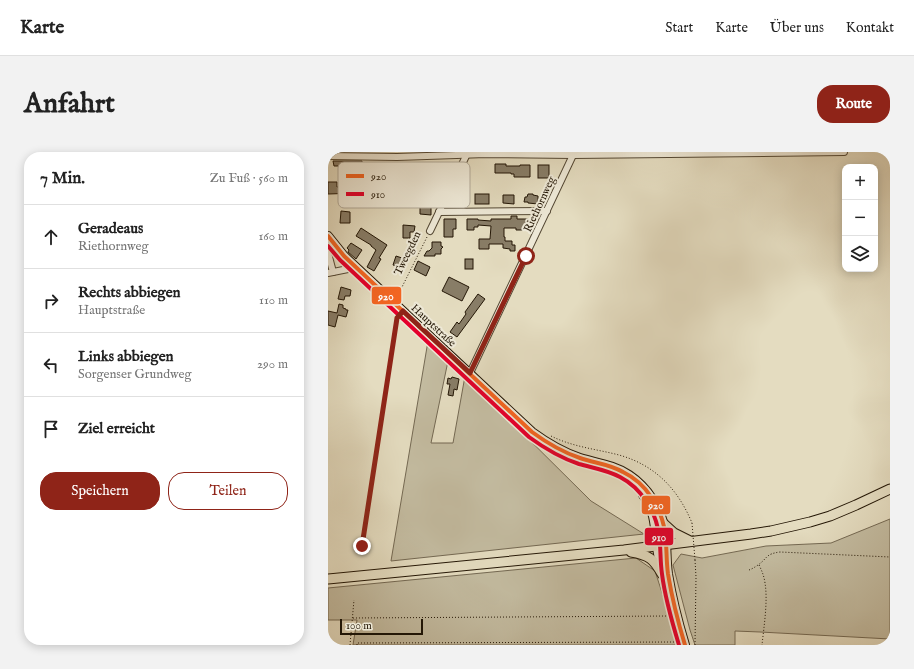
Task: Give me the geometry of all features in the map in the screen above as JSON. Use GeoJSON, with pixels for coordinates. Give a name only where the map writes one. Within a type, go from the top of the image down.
{"type":"FeatureCollection","features":[{"type":"Feature","properties":{"kind":"main road","name":"Hauptstraße"},"geometry":{"type":"LineString","coordinates":[[328,236],[344,256],[532,432],[552,446],[564,452],[603,465]]}},
{"type":"Feature","properties":{"kind":"main road"},"geometry":{"type":"LineString","coordinates":[[603,465],[618,469],[629,475],[641,485],[652,498],[663,523],[674,533],[690,541]]}},
{"type":"Feature","properties":{"kind":"main road"},"geometry":{"type":"LineString","coordinates":[[603,465],[627,478],[638,488],[647,500],[661,545],[685,645]]}},
{"type":"Feature","properties":{"kind":"main road"},"geometry":{"type":"LineString","coordinates":[[328,578],[624,550],[771,531],[830,516],[890,489]]}},
{"type":"Feature","properties":{"kind":"main road"},"geometry":{"type":"LineString","coordinates":[[662,574],[661,545],[663,523]]}},
{"type":"Feature","properties":{"kind":"main road"},"geometry":{"type":"LineString","coordinates":[[624,550],[649,557],[656,563],[662,574],[677,614]]}},
{"type":"Feature","properties":{"kind":"street"},"geometry":{"type":"LineString","coordinates":[[328,156],[466,156],[486,153],[574,154],[844,152]]}},
{"type":"Feature","properties":{"kind":"street","name":"Riethornweg"},"geometry":{"type":"LineString","coordinates":[[470,373],[574,154]]}},
{"type":"Feature","properties":{"kind":"street","name":"Tweegden"},"geometry":{"type":"LineString","coordinates":[[463,162],[466,156]]}},
{"type":"Feature","properties":{"kind":"street","name":"Tweegden"},"geometry":{"type":"LineString","coordinates":[[430,231],[440,208]]}},
{"type":"Feature","properties":{"kind":"street"},"geometry":{"type":"LineString","coordinates":[[438,212],[547,211]]}},
{"type":"Feature","properties":{"kind":"street"},"geometry":{"type":"LineString","coordinates":[[335,245],[328,253],[330,272],[348,269],[355,266]]}},
{"type":"Feature","properties":{"kind":"path","name":"Tweegden"},"geometry":{"type":"LineString","coordinates":[[394,303],[430,231]]}},
{"type":"Feature","properties":{"kind":"path"},"geometry":{"type":"LineString","coordinates":[[362,546],[397,318],[403,311]]}},
{"type":"Feature","properties":{"kind":"path"},"geometry":{"type":"LineString","coordinates":[[547,434],[570,444],[632,460],[660,476],[676,493],[687,511],[692,523],[696,577],[695,645]]}},
{"type":"Feature","properties":{"kind":"path"},"geometry":{"type":"LineString","coordinates":[[749,570],[758,565],[767,556],[780,552],[890,557]]}},
{"type":"Feature","properties":{"kind":"path"},"geometry":{"type":"LineString","coordinates":[[758,565],[762,571],[765,582],[766,596],[762,645]]}},
{"type":"Feature","properties":{"kind":"path"},"geometry":{"type":"LineString","coordinates":[[350,645],[354,600]]}},
{"type":"Feature","properties":{"kind":"path"},"geometry":{"type":"LineString","coordinates":[[353,618],[677,614]]}},
{"type":"Feature","properties":{"kind":"path"},"geometry":{"type":"LineString","coordinates":[[357,645],[357,643],[676,642],[677,645]]}},
{"type":"Feature","properties":{"kind":"shaded area"},"geometry":{"type":"Polygon","coordinates":[[[428,341],[448,361],[431,443],[453,443],[465,376],[591,501],[644,534],[391,561],[428,341]]]}},
{"type":"Feature","properties":{"kind":"shaded area"},"geometry":{"type":"Polygon","coordinates":[[[890,519],[890,639],[735,631],[735,645],[695,645],[673,565],[681,554],[702,558],[766,546],[831,543],[890,519]]]}},
{"type":"Feature","properties":{"kind":"shaded area"},"geometry":{"type":"Polygon","coordinates":[[[636,558],[655,571],[679,645],[353,645],[357,620],[328,620],[328,588],[636,558]]]}},
{"type":"Feature","properties":{"kind":"building"},"geometry":{"type":"Polygon","coordinates":[[[333,161],[362,161],[338,162],[338,166],[334,166],[333,161]]]}},
{"type":"Feature","properties":{"kind":"building"},"geometry":{"type":"Polygon","coordinates":[[[495,164],[506,164],[506,166],[530,165],[530,177],[514,177],[514,174],[511,173],[495,173],[495,164]]]}},
{"type":"Feature","properties":{"kind":"building"},"geometry":{"type":"Polygon","coordinates":[[[538,165],[549,165],[549,178],[538,178],[538,165]]]}},
{"type":"Feature","properties":{"kind":"building"},"geometry":{"type":"Polygon","coordinates":[[[328,182],[337,182],[338,194],[328,194],[328,182]]]}},
{"type":"Feature","properties":{"kind":"building"},"geometry":{"type":"Polygon","coordinates":[[[475,194],[489,194],[489,204],[475,204],[475,194]]]}},
{"type":"Feature","properties":{"kind":"building"},"geometry":{"type":"Polygon","coordinates":[[[528,194],[538,196],[538,204],[524,202],[525,197],[527,197],[528,194]]]}},
{"type":"Feature","properties":{"kind":"building"},"geometry":{"type":"Polygon","coordinates":[[[503,195],[514,195],[514,204],[503,203],[503,195]]]}},
{"type":"Feature","properties":{"kind":"building"},"geometry":{"type":"Polygon","coordinates":[[[420,208],[431,208],[431,215],[420,214],[420,208]]]}},
{"type":"Feature","properties":{"kind":"building"},"geometry":{"type":"Polygon","coordinates":[[[341,211],[350,212],[350,223],[340,223],[341,211]]]}},
{"type":"Feature","properties":{"kind":"building"},"geometry":{"type":"Polygon","coordinates":[[[511,216],[517,216],[517,219],[528,219],[528,227],[523,227],[523,230],[516,230],[516,228],[504,228],[505,241],[512,241],[512,245],[515,245],[515,251],[510,251],[510,249],[503,248],[503,244],[489,244],[489,249],[479,249],[479,239],[490,239],[491,226],[478,225],[478,227],[474,227],[474,230],[467,230],[467,219],[491,221],[491,219],[511,219],[511,216]]]}},
{"type":"Feature","properties":{"kind":"building"},"geometry":{"type":"Polygon","coordinates":[[[444,219],[456,219],[456,229],[453,229],[453,237],[444,237],[444,219]]]}},
{"type":"Feature","properties":{"kind":"building"},"geometry":{"type":"Polygon","coordinates":[[[403,225],[415,226],[414,232],[410,232],[410,238],[403,238],[403,225]]]}},
{"type":"Feature","properties":{"kind":"building"},"geometry":{"type":"Polygon","coordinates":[[[361,228],[387,245],[379,258],[381,259],[374,271],[367,267],[376,250],[371,245],[356,236],[361,228]]]}},
{"type":"Feature","properties":{"kind":"building"},"geometry":{"type":"Polygon","coordinates":[[[432,242],[441,242],[441,246],[443,247],[441,249],[441,254],[435,254],[435,256],[424,256],[427,251],[432,248],[432,242]]]}},
{"type":"Feature","properties":{"kind":"building"},"geometry":{"type":"Polygon","coordinates":[[[351,243],[362,250],[356,259],[348,252],[349,250],[347,248],[351,243]]]}},
{"type":"Feature","properties":{"kind":"building"},"geometry":{"type":"Polygon","coordinates":[[[396,256],[405,259],[402,268],[393,265],[396,256]]]}},
{"type":"Feature","properties":{"kind":"building"},"geometry":{"type":"Polygon","coordinates":[[[465,259],[473,259],[473,269],[465,269],[465,259]]]}},
{"type":"Feature","properties":{"kind":"building"},"geometry":{"type":"Polygon","coordinates":[[[418,261],[430,267],[426,276],[414,270],[418,261]]]}},
{"type":"Feature","properties":{"kind":"building"},"geometry":{"type":"Polygon","coordinates":[[[449,277],[469,287],[462,301],[442,291],[449,277]]]}},
{"type":"Feature","properties":{"kind":"building"},"geometry":{"type":"Polygon","coordinates":[[[341,287],[351,290],[350,296],[345,296],[344,300],[338,299],[341,287]]]}},
{"type":"Feature","properties":{"kind":"building"},"geometry":{"type":"Polygon","coordinates":[[[478,294],[485,299],[457,337],[450,332],[457,322],[459,324],[466,314],[465,312],[478,294]]]}},
{"type":"Feature","properties":{"kind":"building"},"geometry":{"type":"Polygon","coordinates":[[[339,304],[343,305],[343,308],[348,310],[346,317],[338,315],[335,327],[328,325],[328,311],[337,313],[339,304]]]}},
{"type":"Feature","properties":{"kind":"building"},"geometry":{"type":"Polygon","coordinates":[[[452,377],[459,379],[457,390],[454,389],[453,396],[448,395],[450,384],[447,384],[448,378],[451,379],[452,377]]]}},
{"type":"Feature","properties":{"kind":"transit line","name":"920"},"geometry":{"type":"LineString","coordinates":[[328,236],[344,256],[532,432],[567,453],[618,469],[639,482],[656,505],[663,523],[666,537],[667,569],[675,610],[685,645]]}},
{"type":"Feature","properties":{"kind":"transit line","name":"910"},"geometry":{"type":"LineString","coordinates":[[328,246],[340,260],[529,437],[566,459],[620,477],[635,487],[646,501],[655,517],[660,540],[661,569],[665,592],[679,645]]}},
{"type":"Feature","properties":{"kind":"route"},"geometry":{"type":"LineString","coordinates":[[362,546],[397,318],[403,311],[470,373],[526,256]]}}]}
